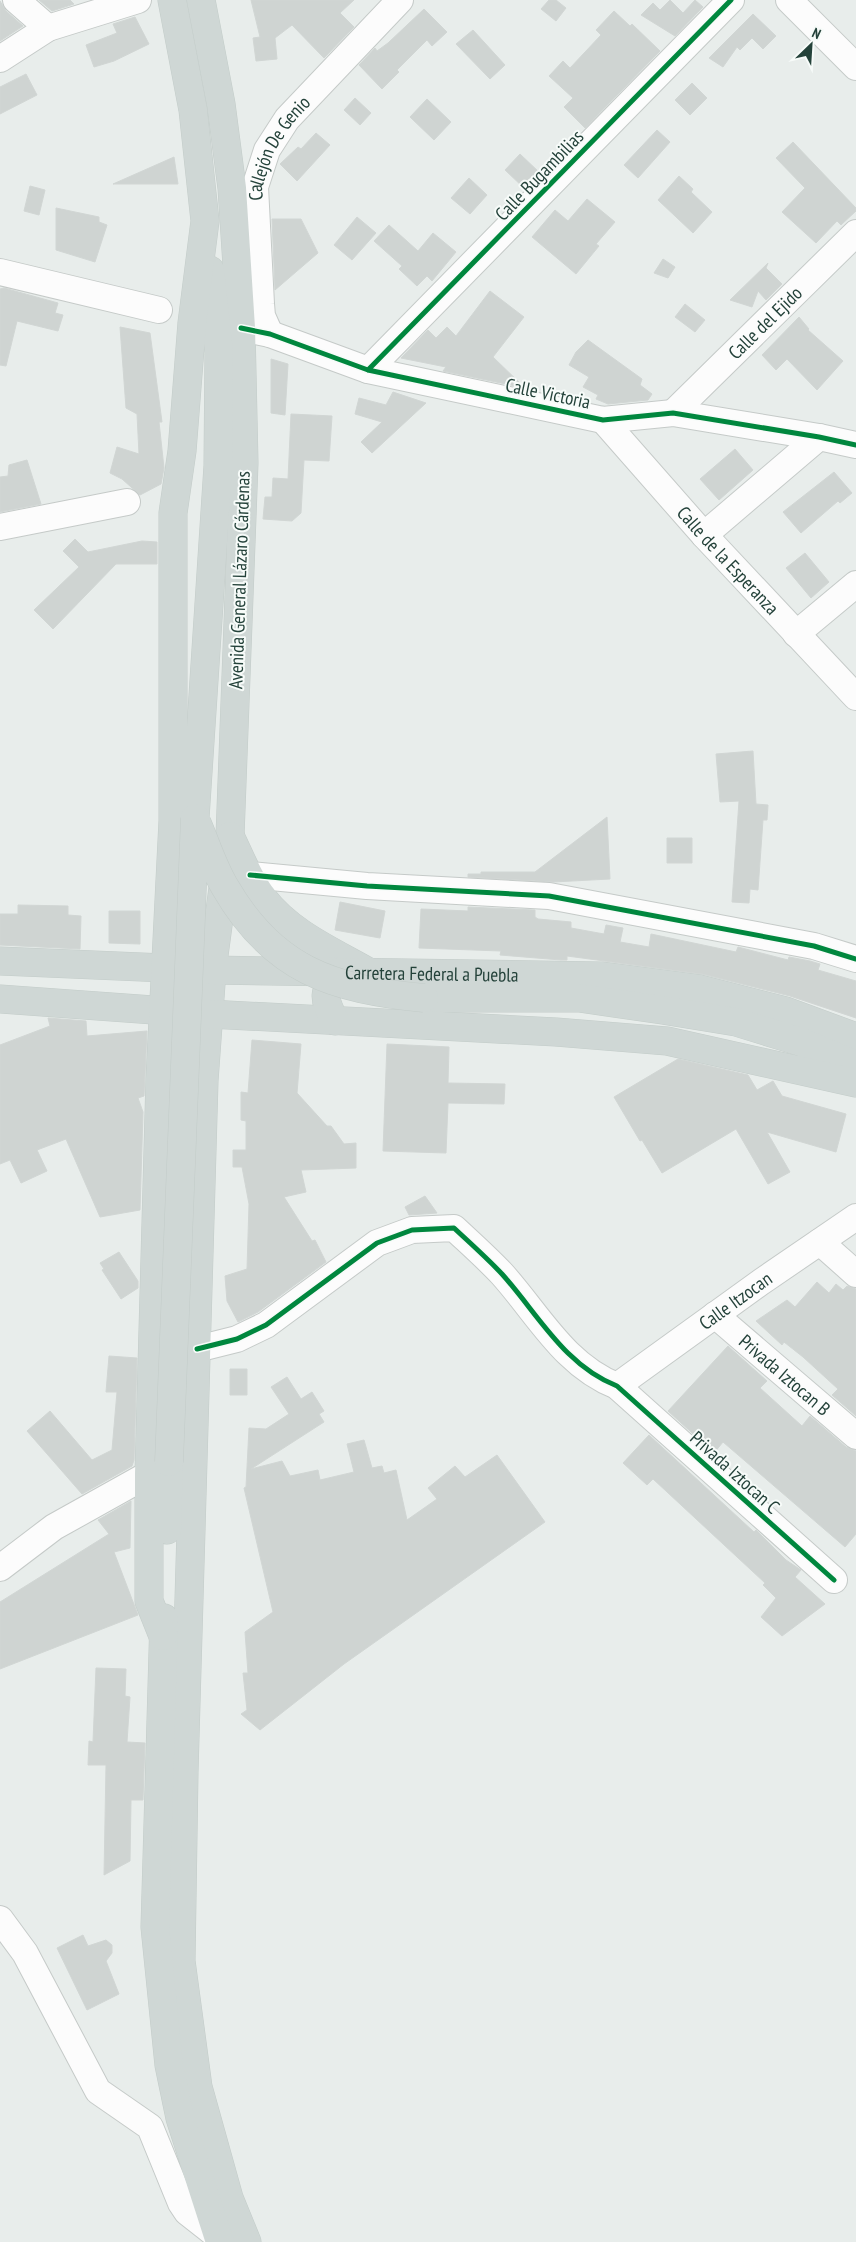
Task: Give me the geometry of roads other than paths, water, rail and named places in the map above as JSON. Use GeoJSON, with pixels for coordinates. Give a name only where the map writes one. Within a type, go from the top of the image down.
{"type":"FeatureCollection","features":[{"type":"Feature","properties":{"kind":"main road"},"geometry":{"type":"LineString","coordinates":[[159,1468],[184,819],[174,513],[182,451],[192,323],[205,221],[193,110],[172,0]]}},
{"type":"Feature","properties":{"kind":"main road","name":"Avenida General Lázaro Cárdenas"},"geometry":{"type":"LineString","coordinates":[[171,1773],[197,1349],[204,1081],[212,970],[230,829],[244,463],[241,328],[232,188],[221,104],[201,0]]}},
{"type":"Feature","properties":{"kind":"main road","name":"Avenida General Lázaro Cárdenas"},"geometry":{"type":"LineString","coordinates":[[184,819],[218,466],[218,352],[205,221]]}},
{"type":"Feature","properties":{"kind":"main road"},"geometry":{"type":"LineString","coordinates":[[184,819],[230,829],[262,897],[292,927],[316,944],[370,972],[382,981],[386,989],[383,1011],[373,1023]]}},
{"type":"Feature","properties":{"kind":"main road"},"geometry":{"type":"LineString","coordinates":[[184,819],[166,968],[160,1079],[159,1468],[163,1636],[181,1960],[198,2087],[229,2198],[247,2242]]}},
{"type":"Feature","properties":{"kind":"main road"},"geometry":{"type":"LineString","coordinates":[[184,819],[246,920],[274,950],[324,979],[376,994],[424,998],[580,998],[662,1010],[736,1022],[801,1042],[856,1065]]}},
{"type":"Feature","properties":{"kind":"main road","name":"Carretera Federal a Puebla"},"geometry":{"type":"LineString","coordinates":[[0,961],[212,970],[601,976],[700,989],[786,1011],[856,1036]]}},
{"type":"Feature","properties":{"kind":"main road"},"geometry":{"type":"LineString","coordinates":[[335,1021],[325,998],[327,987],[339,972]]}},
{"type":"Feature","properties":{"kind":"main road"},"geometry":{"type":"LineString","coordinates":[[0,1000],[209,1014],[556,1032],[667,1041],[856,1083]]}},
{"type":"Feature","properties":{"kind":"main road"},"geometry":{"type":"LineString","coordinates":[[160,1079],[204,1081]]}},
{"type":"Feature","properties":{"kind":"main road"},"geometry":{"type":"LineString","coordinates":[[171,1773],[154,1927],[169,2065],[180,2118],[218,2238]]}},
{"type":"Feature","properties":{"kind":"street"},"geometry":{"type":"LineString","coordinates":[[16,0],[48,28]]}},
{"type":"Feature","properties":{"kind":"street"},"geometry":{"type":"LineString","coordinates":[[0,59],[48,28],[138,0]]}},
{"type":"Feature","properties":{"kind":"street","name":"Callejón De Genio"},"geometry":{"type":"LineString","coordinates":[[270,334],[262,316],[255,187],[267,150],[287,119],[400,0]]}},
{"type":"Feature","properties":{"kind":"street","name":"Calle Bugambilias"},"geometry":{"type":"LineString","coordinates":[[368,370],[731,0]]}},
{"type":"Feature","properties":{"kind":"street"},"geometry":{"type":"LineString","coordinates":[[789,0],[856,67]]}},
{"type":"Feature","properties":{"kind":"street","name":"Calle del Ejido"},"geometry":{"type":"LineString","coordinates":[[673,413],[856,233]]}},
{"type":"Feature","properties":{"kind":"street"},"geometry":{"type":"LineString","coordinates":[[0,272],[159,310]]}},
{"type":"Feature","properties":{"kind":"street","name":"Calle Victoria"},"geometry":{"type":"LineString","coordinates":[[241,328],[270,334],[368,370],[603,420],[673,413],[856,445]]}},
{"type":"Feature","properties":{"kind":"street","name":"Calle de la Esperanza"},"geometry":{"type":"LineString","coordinates":[[603,420],[704,535],[856,697]]}},
{"type":"Feature","properties":{"kind":"street"},"geometry":{"type":"LineString","coordinates":[[704,535],[818,437]]}},
{"type":"Feature","properties":{"kind":"street"},"geometry":{"type":"LineString","coordinates":[[0,527],[127,502]]}},
{"type":"Feature","properties":{"kind":"street"},"geometry":{"type":"LineString","coordinates":[[796,634],[856,584]]}},
{"type":"Feature","properties":{"kind":"street"},"geometry":{"type":"LineString","coordinates":[[250,875],[367,886],[548,896],[814,946],[856,959]]}},
{"type":"Feature","properties":{"kind":"street","name":"Calle Itzocan"},"geometry":{"type":"LineString","coordinates":[[617,1386],[856,1217]]}},
{"type":"Feature","properties":{"kind":"street","name":"Privada Iztocan C"},"geometry":{"type":"LineString","coordinates":[[197,1349],[237,1339],[266,1325],[377,1243],[412,1230],[454,1228],[502,1274],[555,1341],[599,1379],[617,1386],[834,1580]]}},
{"type":"Feature","properties":{"kind":"street"},"geometry":{"type":"LineString","coordinates":[[820,1242],[856,1274]]}},
{"type":"Feature","properties":{"kind":"street","name":"Privada Iztocan B"},"geometry":{"type":"LineString","coordinates":[[716,1315],[856,1436]]}},
{"type":"Feature","properties":{"kind":"street"},"geometry":{"type":"LineString","coordinates":[[0,1568],[54,1527],[159,1468]]}},
{"type":"Feature","properties":{"kind":"street"},"geometry":{"type":"LineString","coordinates":[[0,1919],[25,1953],[98,2091],[150,2127],[181,2202],[188,2212],[218,2238]]}}]}
